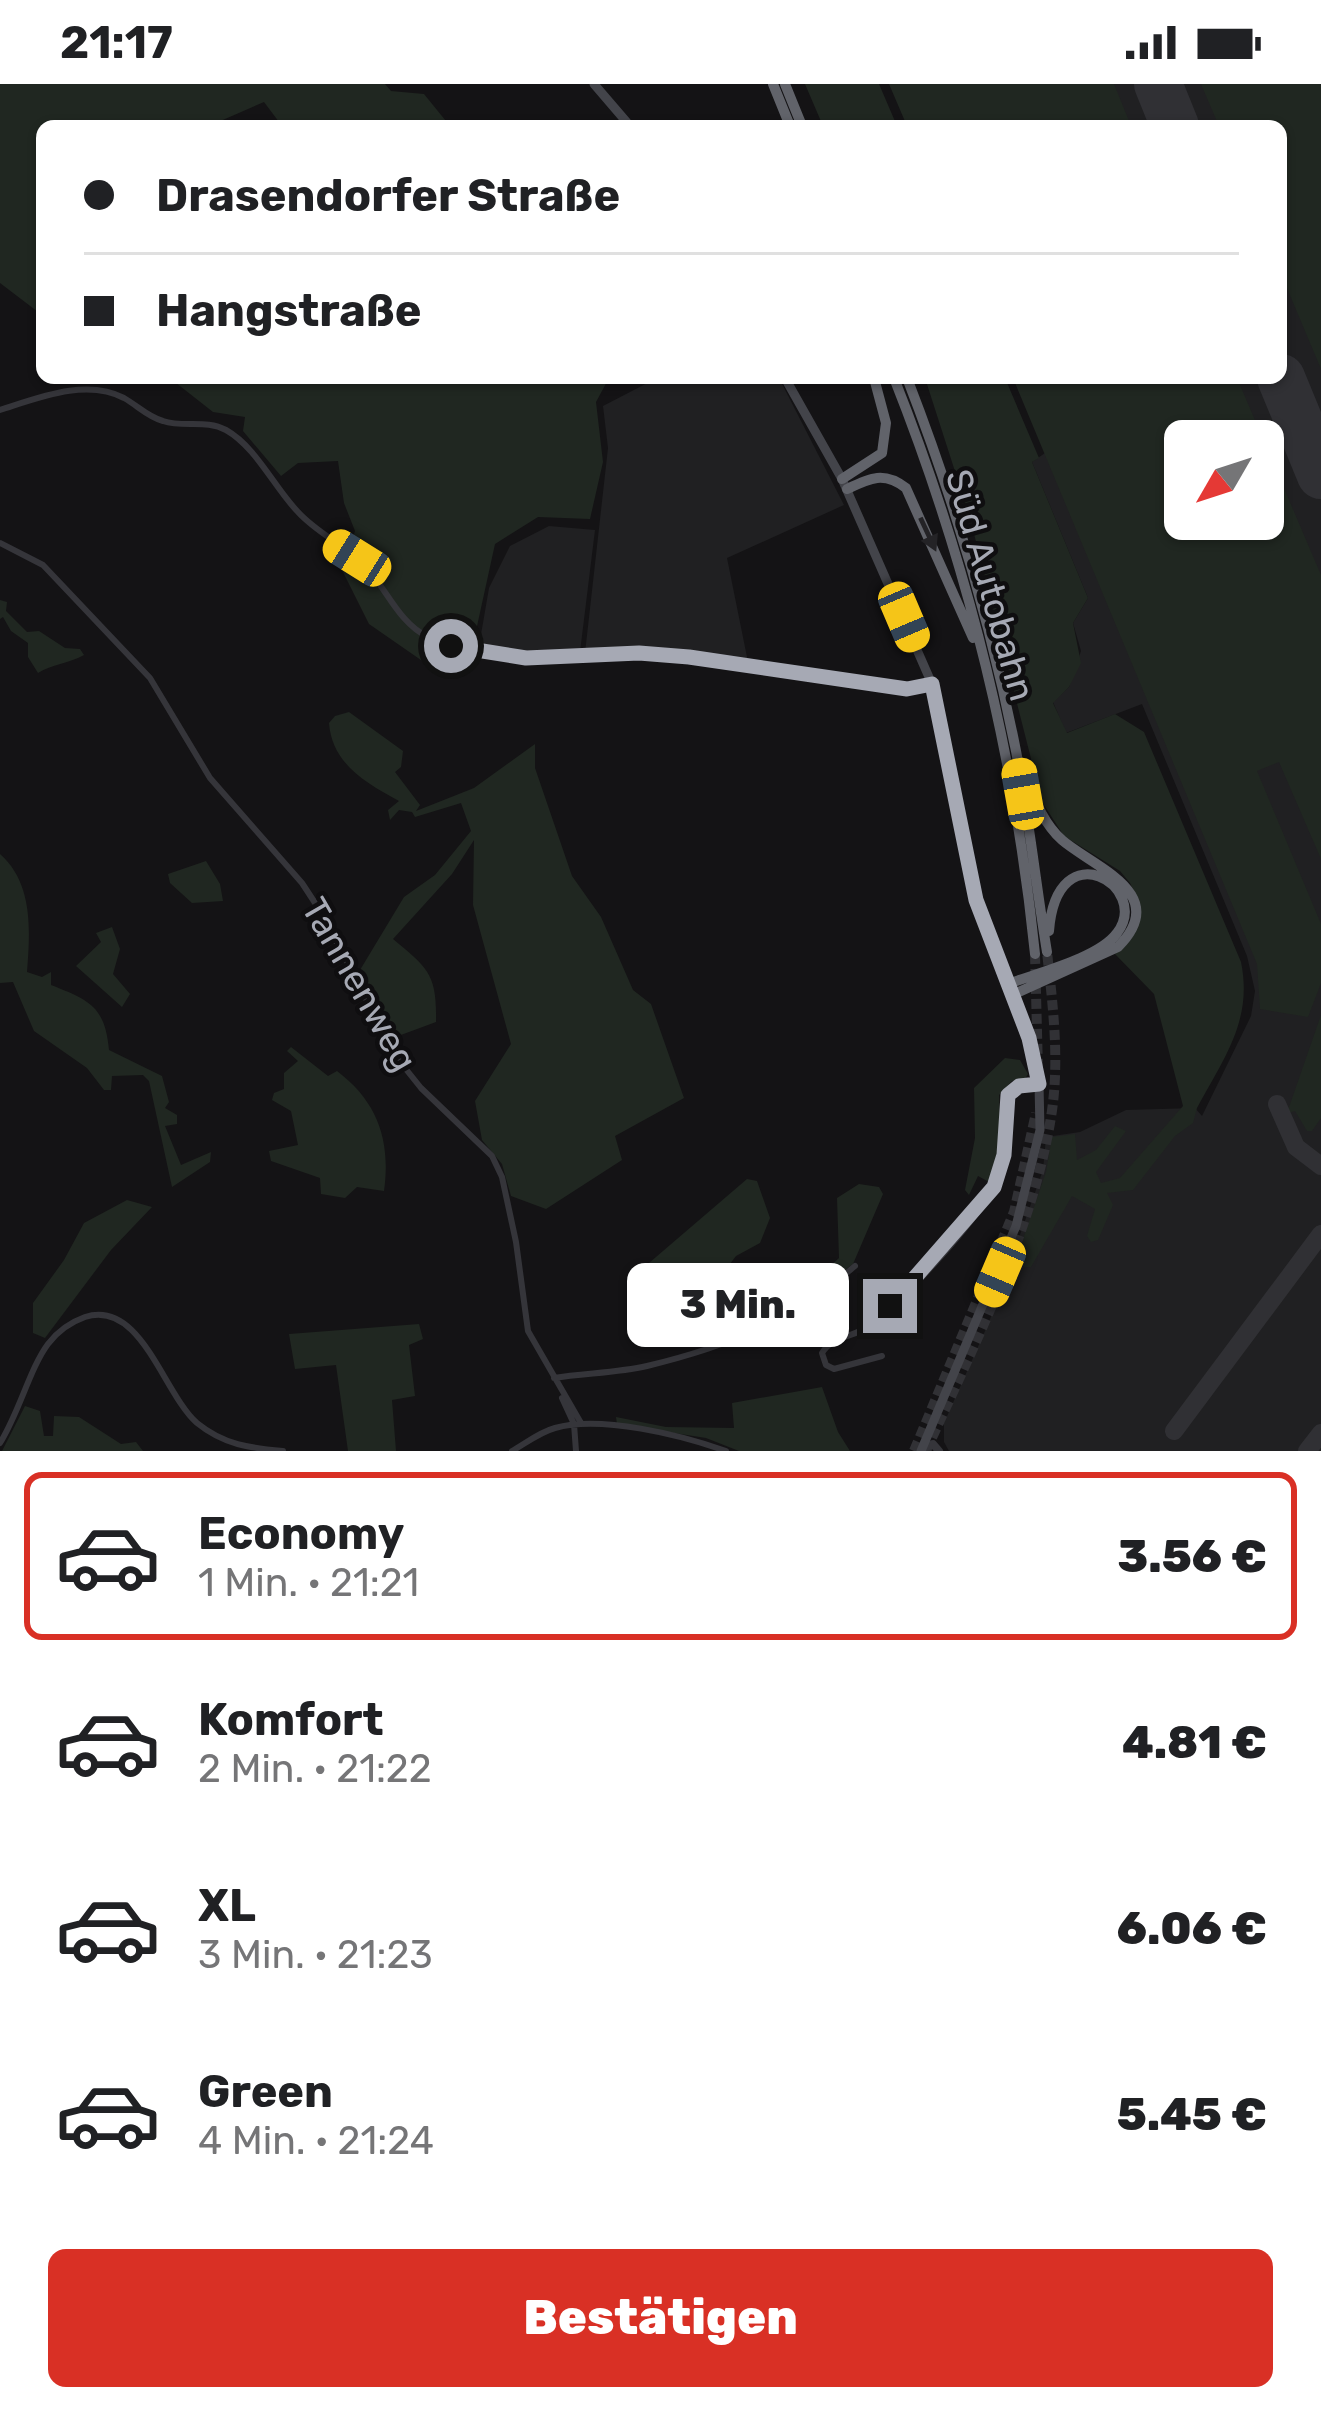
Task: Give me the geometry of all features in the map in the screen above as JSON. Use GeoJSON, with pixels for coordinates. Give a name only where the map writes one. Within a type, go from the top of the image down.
{"type":"FeatureCollection","features":[{"type":"Feature","properties":{"kind":"highway"},"geometry":{"type":"LineString","coordinates":[[773,84],[788,120]]}},
{"type":"Feature","properties":{"kind":"highway"},"geometry":{"type":"LineString","coordinates":[[785,84],[800,120]]}},
{"type":"Feature","properties":{"kind":"highway"},"geometry":{"type":"LineString","coordinates":[[844,484],[882,454],[886,423],[876,384]]}},
{"type":"Feature","properties":{"kind":"highway","name":"Süd Autobahn"},"geometry":{"type":"LineString","coordinates":[[897,384],[946,521],[984,658],[1041,953]]}},
{"type":"Feature","properties":{"kind":"highway","name":"Süd Autobahn"},"geometry":{"type":"LineString","coordinates":[[909,384],[974,578],[1016,753],[1041,953]]}},
{"type":"Feature","properties":{"kind":"highway"},"geometry":{"type":"LineString","coordinates":[[844,484],[880,476],[906,488],[984,658]]}},
{"type":"Feature","properties":{"kind":"highway"},"geometry":{"type":"LineString","coordinates":[[1010,989],[1118,947],[1134,914],[1130,893],[1117,876],[1074,849],[1048,824],[1016,753]]}},
{"type":"Feature","properties":{"kind":"highway"},"geometry":{"type":"LineString","coordinates":[[1010,989],[1088,954],[1117,934],[1125,910],[1123,898],[1110,881],[1084,874],[1063,883],[1053,896],[1041,953]]}},
{"type":"Feature","properties":{"kind":"main road"},"geometry":{"type":"LineString","coordinates":[[594,84],[625,120]]}},
{"type":"Feature","properties":{"kind":"main road"},"geometry":{"type":"LineString","coordinates":[[788,384],[844,484],[932,684],[970,878],[1029,1038],[1039,1084],[1040,1130],[1016,1226],[920,1450]]}},
{"type":"Feature","properties":{"kind":"street"},"geometry":{"type":"LineString","coordinates":[[0,410],[58,394],[106,391],[170,424],[203,423],[228,431],[308,522],[378,580],[399,614],[423,636],[451,646],[526,658],[639,653],[907,689],[932,684]]}},
{"type":"Feature","properties":{"kind":"street","name":"Tannenweg"},"geometry":{"type":"LineString","coordinates":[[0,544],[25,552],[43,565],[150,678],[220,790],[320,909],[398,1058],[421,1088],[492,1156],[502,1177],[516,1242],[528,1331],[578,1424],[576,1451]]}},
{"type":"Feature","properties":{"kind":"street"},"geometry":{"type":"LineString","coordinates":[[882,1356],[834,1369],[826,1365],[822,1353],[829,1342],[866,1329],[968,1221],[998,1176],[1008,1095],[1019,1086],[1039,1084]]}},
{"type":"Feature","properties":{"kind":"street"},"geometry":{"type":"LineString","coordinates":[[554,1378],[643,1367],[744,1338],[795,1312],[855,1266]]}},
{"type":"Feature","properties":{"kind":"street"},"geometry":{"type":"LineString","coordinates":[[0,1443],[46,1346],[68,1326],[99,1314],[129,1326],[174,1397],[207,1430],[244,1448],[283,1451]]}},
{"type":"Feature","properties":{"kind":"street"},"geometry":{"type":"LineString","coordinates":[[512,1451],[549,1429],[578,1424],[659,1434],[726,1451]]}},
{"type":"Feature","properties":{"kind":"street"},"geometry":{"type":"LineString","coordinates":[[920,1450],[933,1444],[939,1451]]}},
{"type":"Feature","properties":{"kind":"shaded area"},"geometry":{"type":"Polygon","coordinates":[[[0,84],[385,84],[391,91],[424,94],[445,120],[278,120],[264,102],[223,120],[36,120],[36,310],[0,283],[0,84]]]}},
{"type":"Feature","properties":{"kind":"shaded area"},"geometry":{"type":"Polygon","coordinates":[[[805,84],[879,84],[894,120],[820,120],[805,84]]]}},
{"type":"Feature","properties":{"kind":"shaded area"},"geometry":{"type":"Polygon","coordinates":[[[889,84],[1114,84],[1129,120],[904,120],[889,84]]]}},
{"type":"Feature","properties":{"kind":"shaded area"},"geometry":{"type":"Polygon","coordinates":[[[993,84],[1321,84],[1321,1451],[949,1451],[944,1442],[944,1423],[989,1322],[1043,1170],[1046,1137],[1080,1132],[1126,1110],[1195,1108],[1202,1116],[1251,1016],[1255,991],[1247,956],[1142,704],[1066,733],[1053,702],[1069,687],[1081,651],[1073,623],[1088,598],[1032,462],[1124,399],[1118,384],[1287,384],[1287,120],[1008,120],[993,84]]]}},
{"type":"Feature","properties":{"kind":"shaded area"},"geometry":{"type":"Polygon","coordinates":[[[1201,84],[1321,84],[1321,369],[1287,288],[1287,120],[1216,120],[1201,84]]]}},
{"type":"Feature","properties":{"kind":"shaded area"},"geometry":{"type":"Polygon","coordinates":[[[177,384],[606,384],[596,402],[603,462],[590,519],[538,517],[495,544],[474,640],[431,667],[369,624],[342,570],[355,531],[344,503],[338,461],[298,463],[281,476],[243,431],[245,417],[213,412],[177,384]]]}},
{"type":"Feature","properties":{"kind":"shaded area"},"geometry":{"type":"Polygon","coordinates":[[[645,384],[782,384],[844,505],[727,558],[748,662],[642,649],[585,653],[608,448],[603,406],[645,384]]]}},
{"type":"Feature","properties":{"kind":"shaded area"},"geometry":{"type":"Polygon","coordinates":[[[927,384],[1008,384],[1039,458],[1032,462],[1088,598],[1073,623],[1081,663],[1069,687],[1053,703],[1067,733],[1115,714],[1144,732],[1241,962],[1244,983],[1234,1038],[1193,1123],[1175,1136],[1133,1190],[1107,1193],[1113,1205],[1098,1240],[1091,1242],[1087,1236],[1095,1209],[1072,1196],[1031,1267],[1023,1267],[1024,1255],[1019,1251],[1046,1172],[1052,1137],[1075,1134],[1077,1160],[1096,1150],[1115,1126],[1126,1131],[1096,1172],[1101,1183],[1120,1178],[1183,1106],[1154,994],[1115,954],[1126,944],[1137,897],[1120,871],[1064,836],[1042,802],[970,518],[927,384]]]}},
{"type":"Feature","properties":{"kind":"shaded area"},"geometry":{"type":"Polygon","coordinates":[[[1015,384],[1240,384],[1255,420],[1164,420],[1164,540],[1284,540],[1284,488],[1321,575],[1321,859],[1279,762],[1257,771],[1321,924],[1321,983],[1308,1017],[1260,1009],[1257,964],[1015,384]]]}},
{"type":"Feature","properties":{"kind":"shaded area"},"geometry":{"type":"Polygon","coordinates":[[[549,526],[595,530],[580,652],[534,656],[479,646],[489,588],[510,546],[549,526]]]}},
{"type":"Feature","properties":{"kind":"shaded area"},"geometry":{"type":"Polygon","coordinates":[[[0,600],[7,602],[6,611],[27,632],[39,631],[84,655],[38,673],[28,657],[28,643],[0,619],[0,600]]]}},
{"type":"Feature","properties":{"kind":"shaded area"},"geometry":{"type":"Polygon","coordinates":[[[349,712],[403,751],[401,767],[395,772],[420,805],[416,811],[474,788],[535,744],[535,768],[572,876],[601,917],[633,990],[651,1004],[684,1098],[615,1136],[622,1160],[546,1209],[511,1196],[502,1164],[482,1140],[475,1101],[511,1044],[473,905],[474,840],[452,874],[393,939],[428,973],[435,993],[436,1022],[390,1039],[363,984],[360,970],[404,897],[435,875],[471,831],[461,803],[415,817],[399,810],[390,820],[388,810],[399,801],[353,771],[332,737],[329,723],[349,712]]]}},
{"type":"Feature","properties":{"kind":"shaded area"},"geometry":{"type":"Polygon","coordinates":[[[0,854],[24,894],[29,925],[27,972],[42,977],[51,972],[51,985],[85,1001],[99,1014],[109,1050],[162,1076],[169,1102],[165,1108],[177,1115],[177,1124],[165,1126],[181,1165],[211,1152],[210,1162],[172,1187],[149,1081],[143,1075],[112,1076],[111,1090],[104,1090],[87,1068],[34,1031],[13,982],[0,983],[0,854]]]}},
{"type":"Feature","properties":{"kind":"shaded area"},"geometry":{"type":"Polygon","coordinates":[[[206,861],[220,884],[223,901],[192,903],[170,883],[168,874],[206,861]]]}},
{"type":"Feature","properties":{"kind":"shaded area"},"geometry":{"type":"Polygon","coordinates":[[[112,927],[120,949],[113,974],[130,994],[122,1007],[76,966],[101,942],[96,933],[112,927]]]}},
{"type":"Feature","properties":{"kind":"shaded area"},"geometry":{"type":"Polygon","coordinates":[[[1321,1015],[1321,1118],[1307,1131],[1295,1111],[1287,1113],[1321,1015]]]}},
{"type":"Feature","properties":{"kind":"shaded area"},"geometry":{"type":"Polygon","coordinates":[[[291,1047],[328,1076],[337,1071],[372,1109],[383,1139],[384,1191],[357,1187],[345,1198],[321,1194],[320,1178],[271,1161],[269,1151],[298,1145],[291,1111],[272,1100],[274,1093],[284,1089],[284,1073],[298,1061],[287,1051],[291,1047]]]}},
{"type":"Feature","properties":{"kind":"shaded area"},"geometry":{"type":"Polygon","coordinates":[[[1005,1058],[1020,1060],[1028,1074],[1012,1081],[999,1095],[1001,1140],[995,1173],[991,1183],[978,1176],[969,1195],[965,1190],[975,1138],[974,1088],[1005,1058]]]}},
{"type":"Feature","properties":{"kind":"shaded area"},"geometry":{"type":"Polygon","coordinates":[[[747,1179],[757,1181],[770,1218],[760,1243],[736,1256],[714,1285],[659,1319],[650,1314],[628,1281],[747,1179]]]}},
{"type":"Feature","properties":{"kind":"shaded area"},"geometry":{"type":"Polygon","coordinates":[[[859,1184],[879,1187],[883,1194],[853,1264],[794,1308],[740,1336],[729,1318],[800,1274],[827,1269],[839,1258],[837,1198],[859,1184]]]}},
{"type":"Feature","properties":{"kind":"shaded area"},"geometry":{"type":"Polygon","coordinates":[[[127,1200],[152,1207],[111,1250],[45,1338],[33,1333],[33,1303],[84,1223],[127,1200]]]}},
{"type":"Feature","properties":{"kind":"shaded area"},"geometry":{"type":"Polygon","coordinates":[[[419,1324],[423,1339],[409,1345],[415,1396],[392,1400],[396,1451],[348,1451],[336,1365],[295,1369],[289,1334],[419,1324]]]}},
{"type":"Feature","properties":{"kind":"shaded area"},"geometry":{"type":"Polygon","coordinates":[[[822,1387],[850,1451],[739,1451],[706,1438],[617,1424],[616,1417],[666,1427],[734,1428],[732,1403],[822,1387]]]}},
{"type":"Feature","properties":{"kind":"shaded area"},"geometry":{"type":"Polygon","coordinates":[[[25,1406],[40,1411],[44,1436],[53,1436],[54,1416],[79,1417],[121,1444],[136,1442],[143,1451],[2,1451],[25,1406]]]}},
{"type":"Feature","properties":{"kind":"taxiway"},"geometry":{"type":"LineString","coordinates":[[1277,1104],[1296,1147],[1321,1166]]}},
{"type":"Feature","properties":{"kind":"taxiway"},"geometry":{"type":"LineString","coordinates":[[1174,1431],[1321,1234]]}},
{"type":"Feature","properties":{"kind":"taxiway"},"geometry":{"type":"LineString","coordinates":[[1307,1451],[1321,1433]]}},
{"type":"Feature","properties":{"kind":"runway"},"geometry":{"type":"LineString","coordinates":[[1158,84],[1173,120]]}},
{"type":"Feature","properties":{"kind":"runway"},"geometry":{"type":"LineString","coordinates":[[1283,384],[1321,475]]}},
{"type":"Feature","properties":{"kind":"tunnel"},"geometry":{"type":"LineString","coordinates":[[926,1451],[1016,1245],[1042,1160],[1055,1076],[1047,952]]}},
{"type":"Feature","properties":{"kind":"tunnel"},"geometry":{"type":"LineString","coordinates":[[1035,954],[1038,1070]]}},
{"type":"Feature","properties":{"kind":"tunnel"},"geometry":{"type":"LineString","coordinates":[[914,1451],[1014,1212],[1036,1113]]}},
{"type":"Feature","properties":{"kind":"route"},"geometry":{"type":"LineString","coordinates":[[451,646],[545,659],[639,653],[907,689],[932,684],[976,900],[1029,1038],[1039,1084],[1019,1086],[1008,1095],[1004,1155],[994,1187],[890,1306]]}}]}
